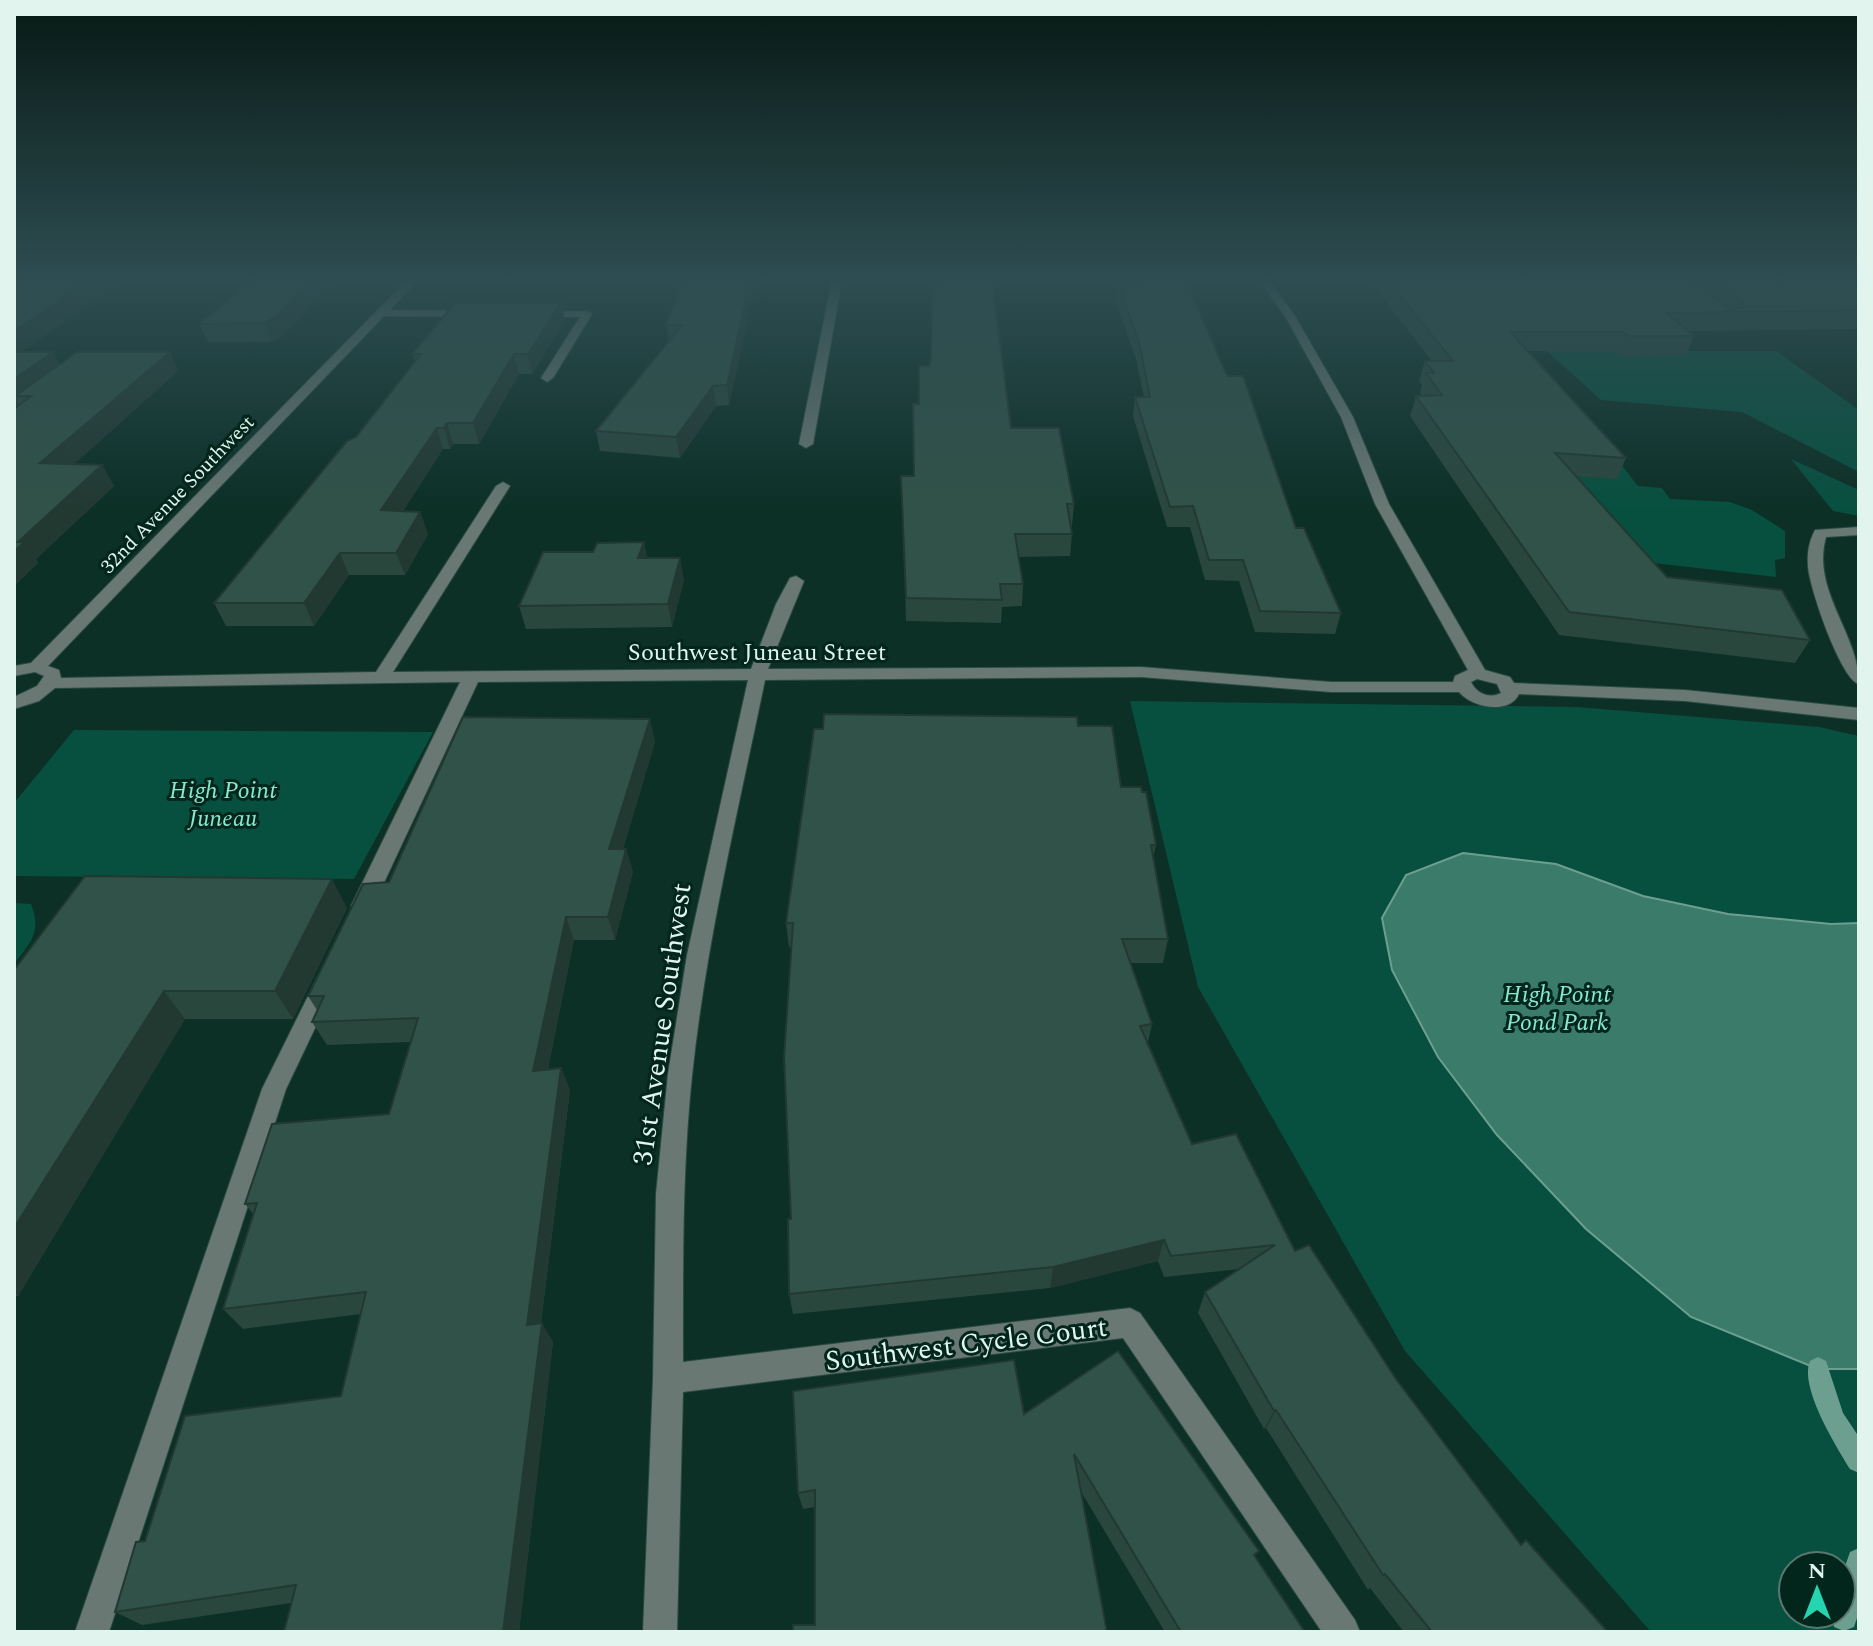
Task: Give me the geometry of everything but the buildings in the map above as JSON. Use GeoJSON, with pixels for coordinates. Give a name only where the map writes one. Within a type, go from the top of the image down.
{"type":"FeatureCollection","features":[{"type":"Feature","properties":{"kind":"street","name":"32nd Avenue Southwest"},"geometry":{"type":"LineString","coordinates":[[37,667],[338,357]]}},
{"type":"Feature","properties":{"kind":"street"},"geometry":{"type":"LineString","coordinates":[[547,378],[560,357]]}},
{"type":"Feature","properties":{"kind":"street"},"geometry":{"type":"LineString","coordinates":[[806,444],[822,357]]}},
{"type":"Feature","properties":{"kind":"street"},"geometry":{"type":"LineString","coordinates":[[1313,357],[1347,417],[1382,504],[1478,673]]}},
{"type":"Feature","properties":{"kind":"street"},"geometry":{"type":"LineString","coordinates":[[381,677],[503,486]]}},
{"type":"Feature","properties":{"kind":"street"},"geometry":{"type":"LineString","coordinates":[[1859,531],[1820,533],[1813,546],[1819,589],[1859,679]]}},
{"type":"Feature","properties":{"kind":"street","name":"31st Avenue Southwest"},"geometry":{"type":"LineString","coordinates":[[660,1632],[668,1379],[669,1194],[680,1074],[698,955],[757,677],[784,604],[796,581]]}},
{"type":"Feature","properties":{"kind":"street"},"geometry":{"type":"LineString","coordinates":[[14,671],[37,667],[53,674],[51,683],[34,696],[14,703]]}},
{"type":"Feature","properties":{"kind":"street","name":"Southwest Juneau Street"},"geometry":{"type":"LineString","coordinates":[[51,683],[381,677],[757,677],[1141,672],[1331,687],[1462,687]]}},
{"type":"Feature","properties":{"kind":"street"},"geometry":{"type":"LineString","coordinates":[[1510,688],[1509,698],[1495,702],[1478,699],[1462,687],[1461,680],[1478,673],[1498,677],[1510,688],[1665,693],[1859,714]]}},
{"type":"Feature","properties":{"kind":"street"},"geometry":{"type":"LineString","coordinates":[[349,933],[471,677]]}},
{"type":"Feature","properties":{"kind":"street"},"geometry":{"type":"LineString","coordinates":[[92,1632],[274,1089],[336,961]]}},
{"type":"Feature","properties":{"kind":"street","name":"Southwest Cycle Court"},"geometry":{"type":"LineString","coordinates":[[668,1379],[1130,1323],[1343,1632]]}},
{"type":"Feature","properties":{"kind":"green space"},"geometry":{"type":"Polygon","coordinates":[[[1553,357],[1784,357],[1859,410],[1859,472],[1742,412],[1601,400],[1553,357]]]}},
{"type":"Feature","properties":{"kind":"green space"},"geometry":{"type":"Polygon","coordinates":[[[1534,440],[1602,440],[1638,486],[1662,488],[1670,499],[1730,502],[1752,510],[1785,531],[1785,558],[1775,560],[1776,577],[1636,561],[1534,440]]]}},
{"type":"Feature","properties":{"kind":"green space"},"geometry":{"type":"Polygon","coordinates":[[[1791,459],[1859,490],[1859,516],[1833,511],[1791,459]]]}},
{"type":"Feature","properties":{"kind":"green space","name":"High Point Pond Park"},"geometry":{"type":"Polygon","coordinates":[[[1130,701],[1577,707],[1819,727],[1859,736],[1859,1632],[1651,1632],[1405,1351],[1198,987],[1130,701]]]}},
{"type":"Feature","properties":{"kind":"green space","name":"High Point Juneau"},"geometry":{"type":"Polygon","coordinates":[[[74,730],[433,732],[354,879],[14,876],[14,803],[74,730]]]}},
{"type":"Feature","properties":{"kind":"green space"},"geometry":{"type":"Polygon","coordinates":[[[14,903],[31,904],[35,929],[30,943],[14,964],[14,903]]]}},
{"type":"Feature","properties":{"kind":"shaded area"},"geometry":{"type":"Polygon","coordinates":[[[1463,853],[1556,864],[1643,896],[1728,914],[1831,924],[1859,923],[1859,1369],[1818,1369],[1691,1317],[1586,1229],[1497,1135],[1438,1057],[1392,970],[1382,918],[1406,875],[1463,853]]]}},
{"type":"Feature","properties":{"kind":"waterway"},"geometry":{"type":"LineString","coordinates":[[1818,1369],[1833,1419],[1859,1460]]}},
{"type":"Feature","properties":{"kind":"waterway"},"geometry":{"type":"LineString","coordinates":[[1857,1568],[1859,1561]]}}]}
